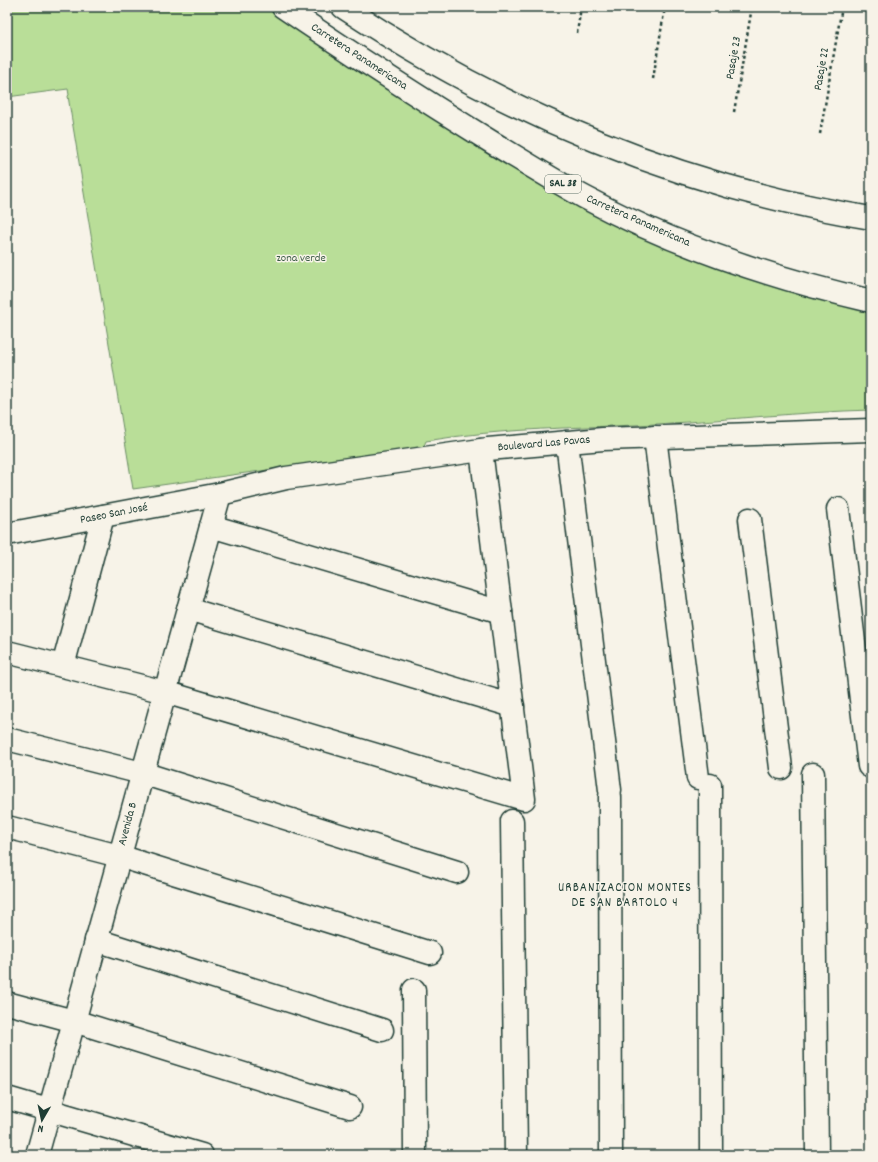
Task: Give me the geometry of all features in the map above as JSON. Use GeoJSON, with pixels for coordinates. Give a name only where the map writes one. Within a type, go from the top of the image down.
{"type":"FeatureCollection","features":[{"type":"Feature","properties":{"kind":"main road","name":"Carretera Panamericana"},"geometry":{"type":"LineString","coordinates":[[283,7],[446,114],[584,197],[711,254],[780,277],[871,300]]}},
{"type":"Feature","properties":{"kind":"main road"},"geometry":{"type":"LineString","coordinates":[[343,7],[389,37],[476,86],[580,134],[708,181],[764,197],[871,218]]}},
{"type":"Feature","properties":{"kind":"main road","name":"Boulevard Las Pavas"},"geometry":{"type":"LineString","coordinates":[[220,494],[286,478],[481,450],[567,442],[656,437],[871,430]]}},
{"type":"Feature","properties":{"kind":"main road"},"geometry":{"type":"LineString","coordinates":[[656,437],[704,782],[711,1155]]}},
{"type":"Feature","properties":{"kind":"main road"},"geometry":{"type":"LineString","coordinates":[[567,442],[610,794],[611,1155]]}},
{"type":"Feature","properties":{"kind":"main road"},"geometry":{"type":"LineString","coordinates":[[7,652],[165,692],[524,799],[481,450]]}},
{"type":"Feature","properties":{"kind":"main road","name":"Paseo San José"},"geometry":{"type":"LineString","coordinates":[[7,534],[220,494]]}},
{"type":"Feature","properties":{"kind":"main road","name":"Avenida B"},"geometry":{"type":"LineString","coordinates":[[37,1155],[220,494]]}},
{"type":"Feature","properties":{"kind":"main road"},"geometry":{"type":"LineString","coordinates":[[838,509],[869,766]]}},
{"type":"Feature","properties":{"kind":"main road"},"geometry":{"type":"LineString","coordinates":[[63,666],[103,516]]}},
{"type":"Feature","properties":{"kind":"main road"},"geometry":{"type":"LineString","coordinates":[[750,519],[781,768]]}},
{"type":"Feature","properties":{"kind":"main road"},"geometry":{"type":"LineString","coordinates":[[212,526],[501,612]]}},
{"type":"Feature","properties":{"kind":"main road"},"geometry":{"type":"LineString","coordinates":[[188,609],[513,706]]}},
{"type":"Feature","properties":{"kind":"main road"},"geometry":{"type":"LineString","coordinates":[[7,739],[142,773],[457,872]]}},
{"type":"Feature","properties":{"kind":"main road"},"geometry":{"type":"LineString","coordinates":[[812,774],[817,1155]]}},
{"type":"Feature","properties":{"kind":"main road"},"geometry":{"type":"LineString","coordinates":[[512,821],[516,1155]]}},
{"type":"Feature","properties":{"kind":"main road"},"geometry":{"type":"LineString","coordinates":[[7,827],[119,856],[430,953]]}},
{"type":"Feature","properties":{"kind":"main road"},"geometry":{"type":"LineString","coordinates":[[96,940],[382,1030]]}},
{"type":"Feature","properties":{"kind":"main road"},"geometry":{"type":"LineString","coordinates":[[414,990],[415,1155]]}},
{"type":"Feature","properties":{"kind":"main road"},"geometry":{"type":"LineString","coordinates":[[7,1004],[74,1022],[350,1106]]}},
{"type":"Feature","properties":{"kind":"main road"},"geometry":{"type":"LineString","coordinates":[[7,1098],[202,1155]]}},
{"type":"Feature","properties":{"kind":"path"},"geometry":{"type":"LineString","coordinates":[[577,33],[581,7]]}},
{"type":"Feature","properties":{"kind":"path"},"geometry":{"type":"LineString","coordinates":[[653,79],[665,7]]}},
{"type":"Feature","properties":{"kind":"path","name":"Pasaje 23"},"geometry":{"type":"LineString","coordinates":[[734,112],[752,7]]}},
{"type":"Feature","properties":{"kind":"path","name":"Pasaje 22"},"geometry":{"type":"LineString","coordinates":[[820,134],[842,7]]}},
{"type":"Feature","properties":{"kind":"green space","name":"zona verde"},"geometry":{"type":"Polygon","coordinates":[[[7,7],[285,7],[579,194],[871,301],[871,410],[817,412],[656,424],[483,433],[426,441],[423,448],[133,489],[68,89],[7,97],[7,7]]]}},
{"type":"Feature","properties":{"kind":"district","name":"URBANIZACION MONTES DE SAN BARTOLO 4"},"geometry":{"type":"Point","coordinates":[625,896]}}]}
